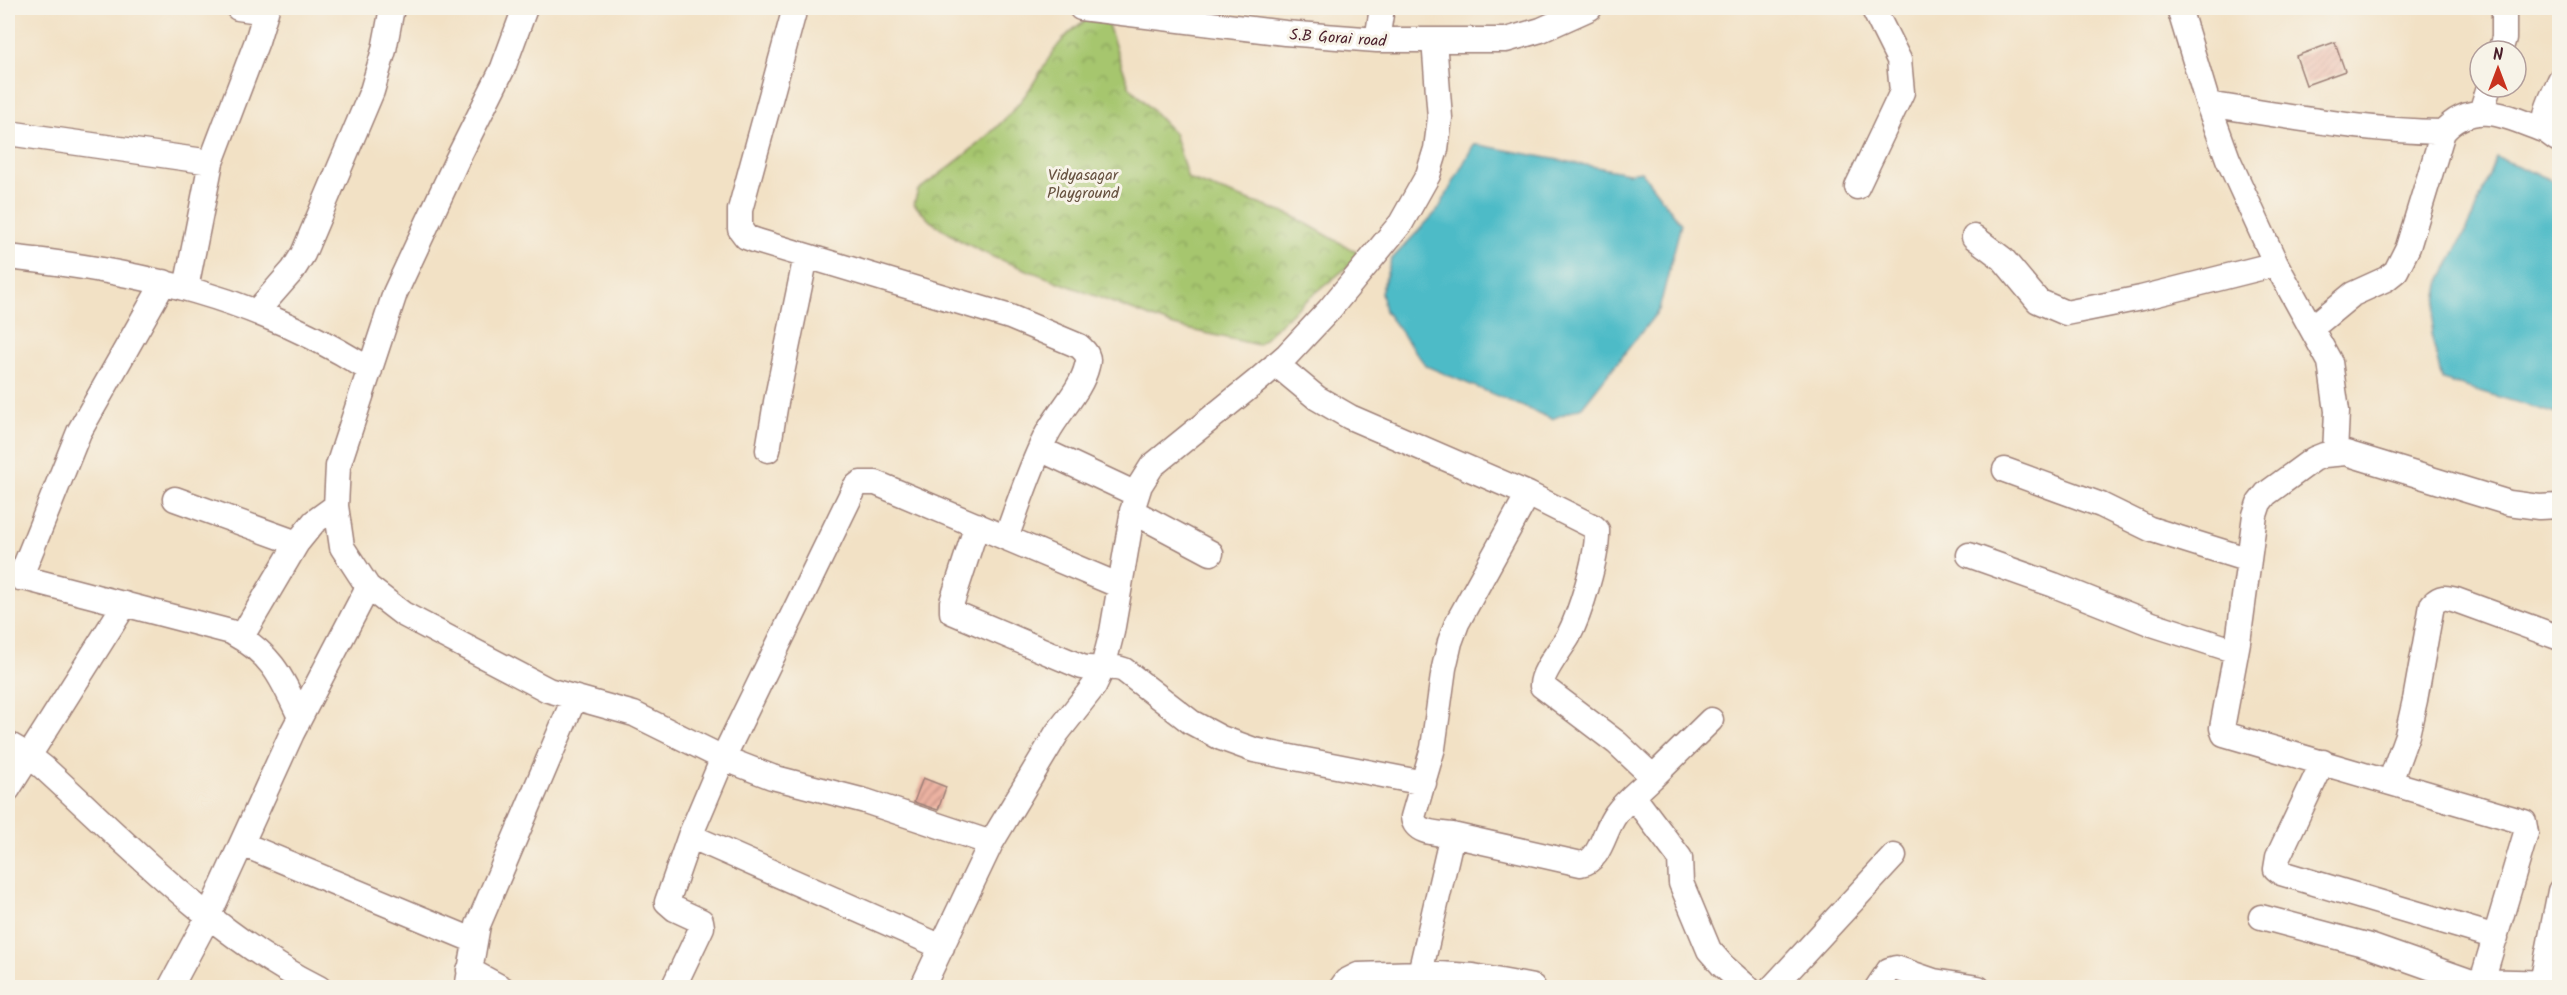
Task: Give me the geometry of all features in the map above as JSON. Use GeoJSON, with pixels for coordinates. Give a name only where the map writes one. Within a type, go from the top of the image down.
{"type":"FeatureCollection","features":[{"type":"Feature","properties":{"kind":"street"},"geometry":{"type":"LineString","coordinates":[[238,8],[267,10],[211,162],[175,285],[78,432],[14,576],[231,632],[253,644],[269,660],[284,681],[300,717]]}},
{"type":"Feature","properties":{"kind":"street"},"geometry":{"type":"LineString","coordinates":[[257,311],[293,270],[303,254],[372,91],[381,62],[392,8]]}},
{"type":"Feature","properties":{"kind":"street"},"geometry":{"type":"LineString","coordinates":[[525,8],[503,68],[395,293],[338,466],[336,506],[342,547],[368,587],[403,614],[548,690],[634,714],[723,758],[772,777],[865,801],[991,843]]}},
{"type":"Feature","properties":{"kind":"street"},"geometry":{"type":"LineString","coordinates":[[795,8],[738,221],[740,230],[746,237],[1011,317],[1079,346],[1086,353],[1088,360],[1083,378],[1060,411],[1040,449],[1006,538]]}},
{"type":"Feature","properties":{"kind":"street","name":"S.B Gorai road"},"geometry":{"type":"LineString","coordinates":[[1081,8],[1285,33],[1377,40],[1506,40],[1541,30],[1590,8]]}},
{"type":"Feature","properties":{"kind":"street"},"geometry":{"type":"LineString","coordinates":[[1377,40],[1382,8]]}},
{"type":"Feature","properties":{"kind":"street"},"geometry":{"type":"LineString","coordinates":[[1857,187],[1902,92],[1899,60],[1873,8]]}},
{"type":"Feature","properties":{"kind":"street"},"geometry":{"type":"LineString","coordinates":[[2179,8],[2208,104],[2228,159],[2276,264],[2313,327],[2330,362],[2335,388],[2336,454]]}},
{"type":"Feature","properties":{"kind":"street"},"geometry":{"type":"LineString","coordinates":[[2504,8],[2504,39]]}},
{"type":"Feature","properties":{"kind":"street"},"geometry":{"type":"LineString","coordinates":[[922,987],[991,843],[1057,733],[1094,686],[1103,668],[1112,632],[1134,503],[1152,466],[1276,364],[1329,310],[1401,223],[1428,175],[1436,149],[1440,118],[1434,40]]}},
{"type":"Feature","properties":{"kind":"street"},"geometry":{"type":"LineString","coordinates":[[2553,135],[2546,114],[2559,80]]}},
{"type":"Feature","properties":{"kind":"street"},"geometry":{"type":"LineString","coordinates":[[2481,112],[2485,99]]}},
{"type":"Feature","properties":{"kind":"street"},"geometry":{"type":"LineString","coordinates":[[2208,104],[2365,127],[2443,132]]}},
{"type":"Feature","properties":{"kind":"street"},"geometry":{"type":"LineString","coordinates":[[2313,327],[2353,294],[2386,279],[2396,271],[2408,247],[2443,132],[2454,119],[2481,112],[2497,114],[2553,135]]}},
{"type":"Feature","properties":{"kind":"street"},"geometry":{"type":"LineString","coordinates":[[8,133],[211,162]]}},
{"type":"Feature","properties":{"kind":"street"},"geometry":{"type":"LineString","coordinates":[[1974,237],[2002,259],[2038,301],[2066,313],[2141,298],[2276,264]]}},
{"type":"Feature","properties":{"kind":"street"},"geometry":{"type":"LineString","coordinates":[[768,450],[806,256]]}},
{"type":"Feature","properties":{"kind":"street"},"geometry":{"type":"LineString","coordinates":[[8,257],[142,276],[175,285],[257,311],[330,345],[370,370]]}},
{"type":"Feature","properties":{"kind":"street"},"geometry":{"type":"LineString","coordinates":[[1276,364],[1317,398],[1350,417],[1528,494],[1597,530],[1581,606],[1568,636],[1543,677],[1542,686],[1617,743],[1653,777]]}},
{"type":"Feature","properties":{"kind":"street"},"geometry":{"type":"LineString","coordinates":[[1040,449],[1134,503],[1211,553]]}},
{"type":"Feature","properties":{"kind":"street"},"geometry":{"type":"LineString","coordinates":[[2481,985],[2526,833],[2524,822],[2224,734],[2222,728],[2236,651],[2255,515],[2259,503],[2266,494],[2314,459],[2346,453],[2509,503],[2539,507],[2559,506]]}},
{"type":"Feature","properties":{"kind":"street"},"geometry":{"type":"LineString","coordinates":[[2005,470],[2101,506],[2150,529],[2249,560]]}},
{"type":"Feature","properties":{"kind":"street"},"geometry":{"type":"LineString","coordinates":[[673,987],[702,927],[701,921],[675,909],[667,902],[690,836],[723,758],[855,487],[860,483],[876,483],[1120,586]]}},
{"type":"Feature","properties":{"kind":"street"},"geometry":{"type":"LineString","coordinates":[[1528,494],[1457,623],[1450,642],[1444,668],[1433,748],[1413,817],[1414,824],[1424,830],[1581,864],[1587,863],[1594,856],[1615,815],[1711,720]]}},
{"type":"Feature","properties":{"kind":"street"},"geometry":{"type":"LineString","coordinates":[[175,499],[297,543]]}},
{"type":"Feature","properties":{"kind":"street"},"geometry":{"type":"LineString","coordinates":[[241,638],[297,543],[314,522],[336,506]]}},
{"type":"Feature","properties":{"kind":"street"},"geometry":{"type":"LineString","coordinates":[[976,525],[952,602],[952,612],[1082,667],[1095,670],[1110,666],[1124,670],[1191,722],[1221,738],[1254,750],[1424,783]]}},
{"type":"Feature","properties":{"kind":"street"},"geometry":{"type":"LineString","coordinates":[[1969,555],[2054,585],[2152,624],[2236,651]]}},
{"type":"Feature","properties":{"kind":"street"},"geometry":{"type":"LineString","coordinates":[[170,987],[208,917],[300,717],[368,587]]}},
{"type":"Feature","properties":{"kind":"street"},"geometry":{"type":"LineString","coordinates":[[2390,782],[2407,735],[2432,605],[2438,598],[2446,597],[2456,600],[2559,638]]}},
{"type":"Feature","properties":{"kind":"street"},"geometry":{"type":"LineString","coordinates":[[8,789],[125,604]]}},
{"type":"Feature","properties":{"kind":"street"},"geometry":{"type":"LineString","coordinates":[[502,987],[468,979],[478,925],[574,699]]}},
{"type":"Feature","properties":{"kind":"street"},"geometry":{"type":"LineString","coordinates":[[8,744],[29,756],[208,917],[291,974],[319,987]]}},
{"type":"Feature","properties":{"kind":"street"},"geometry":{"type":"LineString","coordinates":[[2323,762],[2278,857],[2276,868],[2282,873],[2496,937]]}},
{"type":"Feature","properties":{"kind":"street"},"geometry":{"type":"LineString","coordinates":[[1633,796],[1680,858],[1681,883],[1709,950],[1723,966],[1748,987]]}},
{"type":"Feature","properties":{"kind":"street"},"geometry":{"type":"LineString","coordinates":[[1420,973],[1452,835]]}},
{"type":"Feature","properties":{"kind":"street"},"geometry":{"type":"LineString","coordinates":[[690,836],[942,947]]}},
{"type":"Feature","properties":{"kind":"street"},"geometry":{"type":"LineString","coordinates":[[242,844],[475,941]]}},
{"type":"Feature","properties":{"kind":"street"},"geometry":{"type":"LineString","coordinates":[[1772,987],[1894,856]]}},
{"type":"Feature","properties":{"kind":"street"},"geometry":{"type":"LineString","coordinates":[[2260,917],[2367,945],[2481,985],[2506,980],[2548,984],[2559,891]]}},
{"type":"Feature","properties":{"kind":"street"},"geometry":{"type":"LineString","coordinates":[[1877,987],[1889,970],[1896,968],[1934,981],[1977,987]]}},
{"type":"Feature","properties":{"kind":"street"},"geometry":{"type":"LineString","coordinates":[[1341,987],[1346,981],[1358,975],[1420,973],[1473,976],[1533,987]]}},
{"type":"Feature","properties":{"kind":"green space","name":"Vidyasagar Playground"},"geometry":{"type":"Polygon","coordinates":[[[1086,20],[1107,22],[1129,86],[1174,133],[1188,179],[1293,216],[1362,255],[1291,313],[1258,345],[1174,326],[993,257],[961,241],[930,221],[914,204],[918,190],[946,170],[1001,123],[1023,98],[1057,47],[1086,20]]]}},
{"type":"Feature","properties":{"kind":"water"},"geometry":{"type":"Polygon","coordinates":[[[1474,144],[1628,173],[1641,171],[1681,224],[1659,310],[1582,407],[1552,419],[1426,366],[1385,311],[1381,293],[1391,260],[1438,210],[1474,144]]]}},
{"type":"Feature","properties":{"kind":"water"},"geometry":{"type":"Polygon","coordinates":[[[2496,157],[2559,183],[2559,415],[2442,380],[2431,334],[2441,279],[2471,221],[2496,157]]]}},
{"type":"Feature","properties":{"kind":"building"},"geometry":{"type":"Polygon","coordinates":[[[2335,42],[2345,71],[2306,85],[2296,56],[2335,42]]]}},
{"type":"Feature","properties":{"kind":"building"},"geometry":{"type":"Polygon","coordinates":[[[923,778],[946,787],[938,810],[914,802],[923,778]]]}}]}
